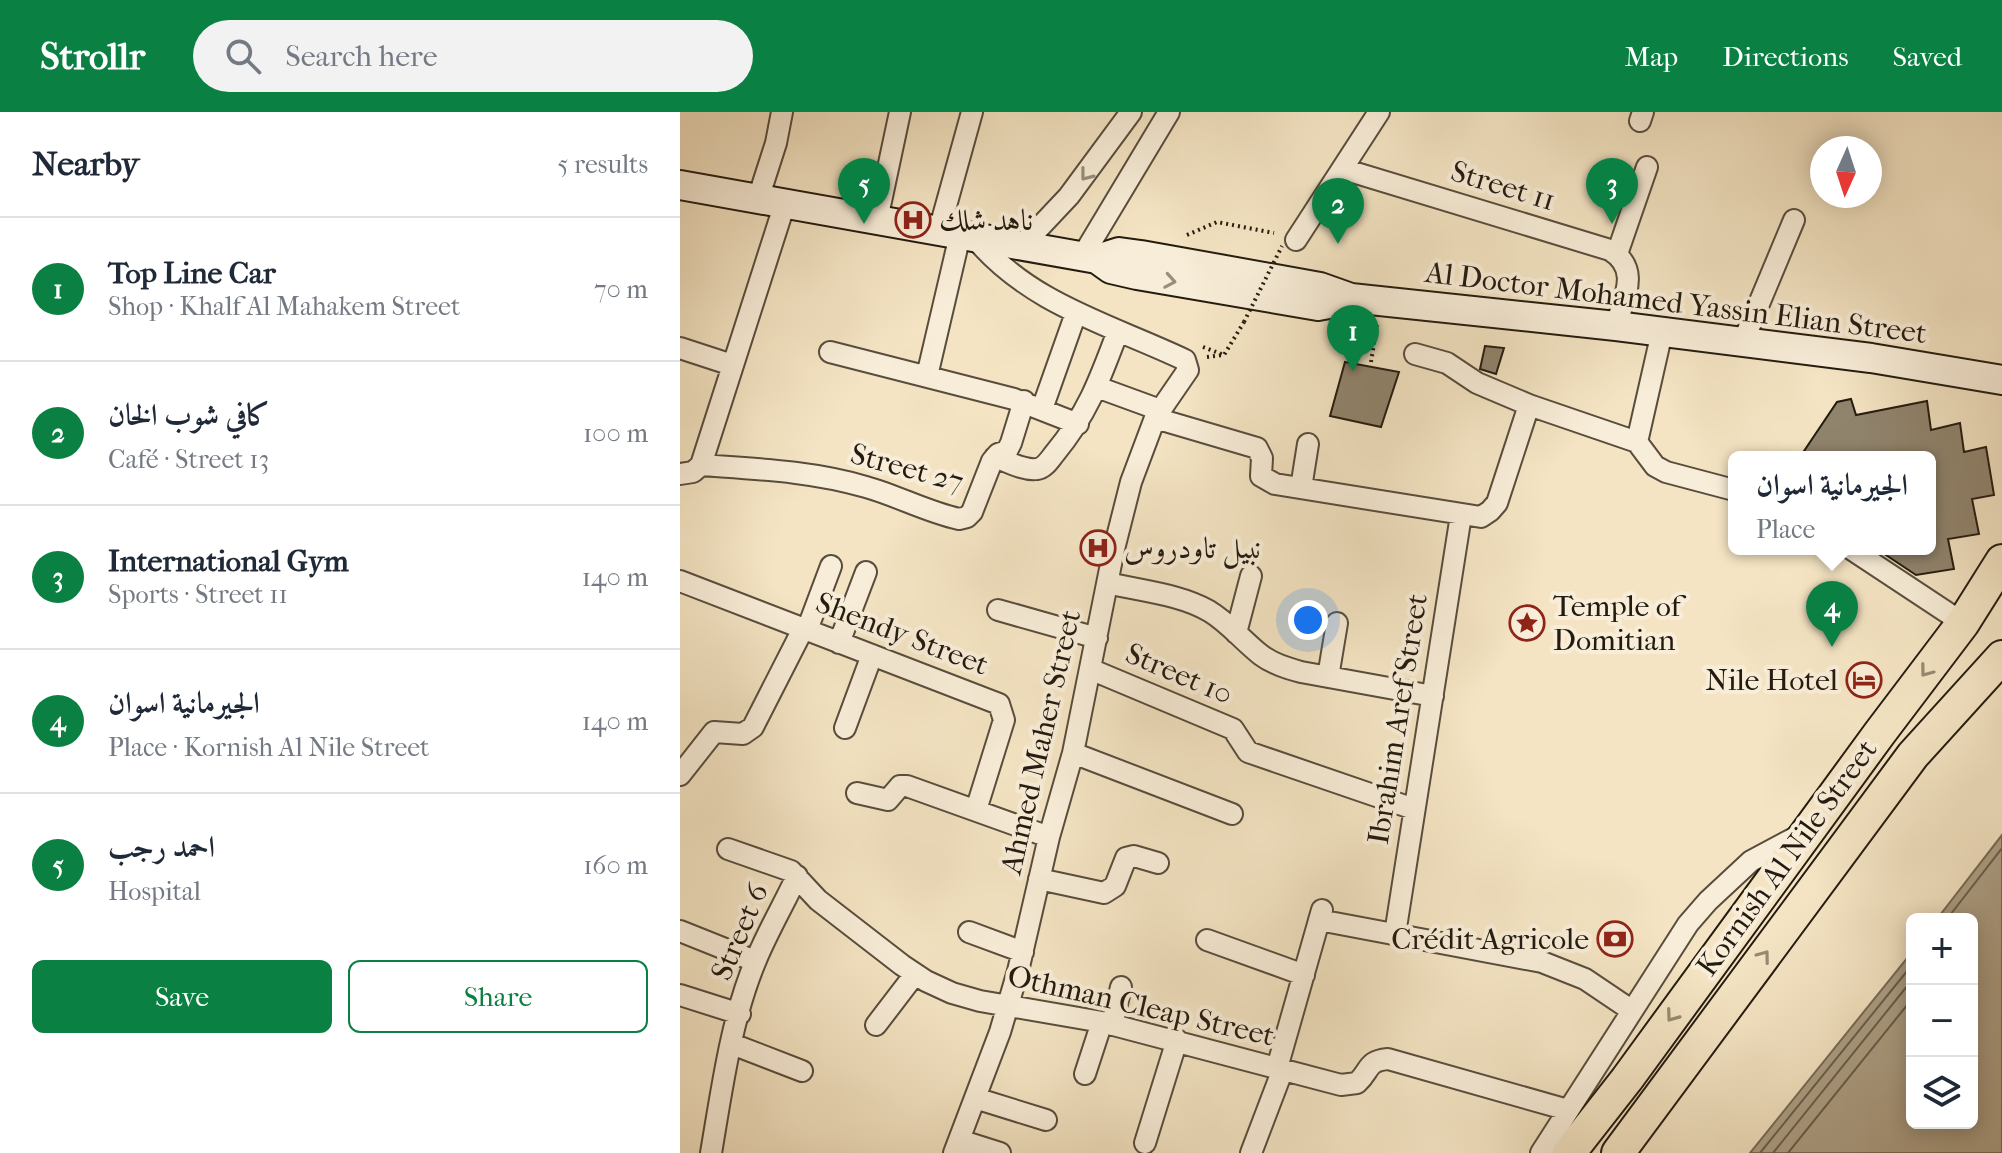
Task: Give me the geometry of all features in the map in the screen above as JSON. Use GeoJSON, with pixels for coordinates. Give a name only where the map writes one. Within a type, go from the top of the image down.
{"type":"FeatureCollection","features":[{"type":"Feature","properties":{"kind":"main road","name":"Al Doctor Mohamed Yassin Elian Street"},"geometry":{"type":"LineString","coordinates":[[680,185],[1090,258],[1111,269],[1130,274],[1318,306],[1329,306],[1351,298]]}},
{"type":"Feature","properties":{"kind":"main road","name":"Al Doctor Mohamed Yassin Elian Street"},"geometry":{"type":"LineString","coordinates":[[1090,258],[1119,252],[1320,287],[1351,298],[1616,326],[1871,358],[1999,381]]}},
{"type":"Feature","properties":{"kind":"main road","name":"Kornish Al Nile Street"},"geometry":{"type":"LineString","coordinates":[[1569,1153],[1963,623],[2002,561]]}},
{"type":"Feature","properties":{"kind":"main road","name":"Kornish Al Nile Street"},"geometry":{"type":"LineString","coordinates":[[1618,1153],[1913,755],[2002,657]]}},
{"type":"Feature","properties":{"kind":"street"},"geometry":{"type":"LineString","coordinates":[[680,474],[693,472],[701,465],[732,365],[772,201],[776,143],[782,112]]}},
{"type":"Feature","properties":{"kind":"street"},"geometry":{"type":"LineString","coordinates":[[877,220],[900,112]]}},
{"type":"Feature","properties":{"kind":"street"},"geometry":{"type":"LineString","coordinates":[[927,376],[957,234],[972,112]]}},
{"type":"Feature","properties":{"kind":"street"},"geometry":{"type":"LineString","coordinates":[[1022,246],[1069,196],[1131,112]]}},
{"type":"Feature","properties":{"kind":"street"},"geometry":{"type":"LineString","coordinates":[[1142,112],[1150,143]]}},
{"type":"Feature","properties":{"kind":"street"},"geometry":{"type":"LineString","coordinates":[[1090,258],[1169,112]]}},
{"type":"Feature","properties":{"kind":"street"},"geometry":{"type":"LineString","coordinates":[[1289,243],[1343,169],[1379,112]]}},
{"type":"Feature","properties":{"kind":"street"},"geometry":{"type":"LineString","coordinates":[[1616,326],[1629,270],[1617,254],[1647,167]]}},
{"type":"Feature","properties":{"kind":"street","name":"Street 11"},"geometry":{"type":"LineString","coordinates":[[1343,169],[1617,254]]}},
{"type":"Feature","properties":{"kind":"street"},"geometry":{"type":"LineString","coordinates":[[1743,342],[1794,220]]}},
{"type":"Feature","properties":{"kind":"street"},"geometry":{"type":"LineString","coordinates":[[957,234],[1024,285],[1076,313],[1180,358]]}},
{"type":"Feature","properties":{"kind":"street","name":"Street 27"},"geometry":{"type":"LineString","coordinates":[[701,465],[795,472],[843,481],[959,519],[967,517],[972,512],[995,457],[1009,447],[1033,405],[1076,313]]}},
{"type":"Feature","properties":{"kind":"street"},"geometry":{"type":"LineString","coordinates":[[995,457],[1028,468],[1045,466],[1078,424],[1097,387],[1118,331]]}},
{"type":"Feature","properties":{"kind":"street"},"geometry":{"type":"LineString","coordinates":[[1637,442],[1662,332]]}},
{"type":"Feature","properties":{"kind":"street"},"geometry":{"type":"LineString","coordinates":[[680,348],[732,365]]}},
{"type":"Feature","properties":{"kind":"street"},"geometry":{"type":"LineString","coordinates":[[830,352],[1033,405],[1078,424]]}},
{"type":"Feature","properties":{"kind":"street"},"geometry":{"type":"LineString","coordinates":[[1415,354],[1447,363],[1477,383],[1529,405],[1637,442],[1655,466],[1666,472],[1728,488]]}},
{"type":"Feature","properties":{"kind":"street","name":"Ahmed Maher Street"},"geometry":{"type":"LineString","coordinates":[[956,1146],[1008,1005],[1023,952],[1049,837],[1073,753],[1128,493],[1157,414],[1188,370],[1180,358]]}},
{"type":"Feature","properties":{"kind":"street"},"geometry":{"type":"LineString","coordinates":[[1097,387],[1157,414],[1257,448],[1262,458],[1261,476],[1267,482],[1481,517],[1497,503],[1529,405]]}},
{"type":"Feature","properties":{"kind":"street"},"geometry":{"type":"LineString","coordinates":[[1301,488],[1308,444]]}},
{"type":"Feature","properties":{"kind":"street","name":"Ibrahim Aref Street"},"geometry":{"type":"LineString","coordinates":[[1395,934],[1461,515]]}},
{"type":"Feature","properties":{"kind":"street"},"geometry":{"type":"LineString","coordinates":[[1860,555],[1963,623]]}},
{"type":"Feature","properties":{"kind":"street"},"geometry":{"type":"LineString","coordinates":[[680,775],[714,732],[743,734],[753,727],[805,630],[831,566]]}},
{"type":"Feature","properties":{"kind":"street"},"geometry":{"type":"LineString","coordinates":[[839,643],[866,572]]}},
{"type":"Feature","properties":{"kind":"street"},"geometry":{"type":"LineString","coordinates":[[1236,633],[1251,576]]}},
{"type":"Feature","properties":{"kind":"street","name":"Shendy Street"},"geometry":{"type":"LineString","coordinates":[[680,581],[999,704],[1004,720],[976,810]]}},
{"type":"Feature","properties":{"kind":"street"},"geometry":{"type":"LineString","coordinates":[[1108,583],[1193,604],[1216,616],[1263,656],[1281,666],[1433,696]]}},
{"type":"Feature","properties":{"kind":"street"},"geometry":{"type":"LineString","coordinates":[[998,610],[1097,638]]}},
{"type":"Feature","properties":{"kind":"street"},"geometry":{"type":"LineString","coordinates":[[1328,677],[1337,623]]}},
{"type":"Feature","properties":{"kind":"street"},"geometry":{"type":"LineString","coordinates":[[845,728],[872,655]]}},
{"type":"Feature","properties":{"kind":"street","name":"Street 10"},"geometry":{"type":"LineString","coordinates":[[1090,669],[1233,729],[1248,752],[1414,809]]}},
{"type":"Feature","properties":{"kind":"street"},"geometry":{"type":"LineString","coordinates":[[1073,753],[1232,814]]}},
{"type":"Feature","properties":{"kind":"street"},"geometry":{"type":"LineString","coordinates":[[857,793],[888,800],[904,785],[1049,837]]}},
{"type":"Feature","properties":{"kind":"street"},"geometry":{"type":"LineString","coordinates":[[1541,1153],[1671,948],[1708,901],[1751,861],[1807,832]]}},
{"type":"Feature","properties":{"kind":"street","name":"Othman Cleap Street"},"geometry":{"type":"LineString","coordinates":[[728,849],[783,866],[797,876],[818,900],[915,974],[952,993],[1177,1040],[1349,1085],[1357,1083],[1376,1060],[1388,1059],[1568,1110]]}},
{"type":"Feature","properties":{"kind":"street"},"geometry":{"type":"LineString","coordinates":[[1039,879],[1104,893],[1115,886],[1126,858],[1130,856],[1158,863]]}},
{"type":"Feature","properties":{"kind":"street","name":"Street 6"},"geometry":{"type":"LineString","coordinates":[[711,1153],[732,1044],[755,961],[797,876]]}},
{"type":"Feature","properties":{"kind":"street"},"geometry":{"type":"LineString","coordinates":[[1251,1153],[1280,1068],[1321,915],[1395,934],[1542,962],[1585,979],[1631,1010]]}},
{"type":"Feature","properties":{"kind":"street"},"geometry":{"type":"LineString","coordinates":[[680,931],[755,961]]}},
{"type":"Feature","properties":{"kind":"street"},"geometry":{"type":"LineString","coordinates":[[969,932],[1023,952]]}},
{"type":"Feature","properties":{"kind":"street"},"geometry":{"type":"LineString","coordinates":[[1207,940],[1304,975]]}},
{"type":"Feature","properties":{"kind":"street"},"geometry":{"type":"LineString","coordinates":[[876,1025],[915,974]]}},
{"type":"Feature","properties":{"kind":"street"},"geometry":{"type":"LineString","coordinates":[[1085,1074],[1121,987]]}},
{"type":"Feature","properties":{"kind":"street"},"geometry":{"type":"LineString","coordinates":[[680,995],[740,1014]]}},
{"type":"Feature","properties":{"kind":"street"},"geometry":{"type":"LineString","coordinates":[[1145,1143],[1177,1040]]}},
{"type":"Feature","properties":{"kind":"street"},"geometry":{"type":"LineString","coordinates":[[732,1044],[802,1071]]}},
{"type":"Feature","properties":{"kind":"street"},"geometry":{"type":"LineString","coordinates":[[975,1098],[1046,1120]]}},
{"type":"Feature","properties":{"kind":"street"},"geometry":{"type":"LineString","coordinates":[[956,1146],[1000,1153]]}},
{"type":"Feature","properties":{"kind":"path"},"geometry":{"type":"LineString","coordinates":[[1141,255],[1217,222],[1274,233]]}},
{"type":"Feature","properties":{"kind":"path"},"geometry":{"type":"LineString","coordinates":[[1180,358],[1224,355],[1289,243]]}},
{"type":"Feature","properties":{"kind":"path"},"geometry":{"type":"LineString","coordinates":[[1371,362],[1376,332]]}},
{"type":"Feature","properties":{"kind":"water"},"geometry":{"type":"Polygon","coordinates":[[[2002,835],[2002,1153],[1750,1153],[1906,959],[1906,1129],[1978,1129],[1978,913],[1942,913],[2002,835]]]}},
{"type":"Feature","properties":{"kind":"building"},"geometry":{"type":"Polygon","coordinates":[[[1485,346],[1504,348],[1496,374],[1480,369],[1485,346]]]}},
{"type":"Feature","properties":{"kind":"building"},"geometry":{"type":"Polygon","coordinates":[[[1345,362],[1399,372],[1381,427],[1330,416],[1345,362]]]}},
{"type":"Feature","properties":{"kind":"building"},"geometry":{"type":"Polygon","coordinates":[[[1851,399],[1856,415],[1927,401],[1931,430],[1960,423],[1964,452],[1986,447],[1994,495],[1972,499],[1979,534],[1948,539],[1954,569],[1916,575],[1886,555],[1936,555],[1936,451],[1804,451],[1837,402],[1851,399]]]}},
{"type":"Feature","properties":{"kind":"place","name":"ناهد شلك"},"geometry":{"type":"Point","coordinates":[913,220]}},
{"type":"Feature","properties":{"kind":"place","name":"احمد رجب"},"geometry":{"type":"Point","coordinates":[864,224]}},
{"type":"Feature","properties":{"kind":"place","name":"International Gym"},"geometry":{"type":"Point","coordinates":[1612,224]}},
{"type":"Feature","properties":{"kind":"place","name":"كافي شوب الخان"},"geometry":{"type":"Point","coordinates":[1338,244]}},
{"type":"Feature","properties":{"kind":"place","name":"Top Line Car"},"geometry":{"type":"Point","coordinates":[1353,371]}},
{"type":"Feature","properties":{"kind":"place","name":"نبيل تاودروس"},"geometry":{"type":"Point","coordinates":[1098,548]}},
{"type":"Feature","properties":{"kind":"place","name":"Temple of Domitian"},"geometry":{"type":"Point","coordinates":[1527,623]}},
{"type":"Feature","properties":{"kind":"place","name":"الجيرمانية اسوان"},"geometry":{"type":"Point","coordinates":[1832,647]}},
{"type":"Feature","properties":{"kind":"place","name":"Nile Hotel"},"geometry":{"type":"Point","coordinates":[1864,680]}},
{"type":"Feature","properties":{"kind":"place","name":"Crédit Agricole"},"geometry":{"type":"Point","coordinates":[1615,939]}}]}
